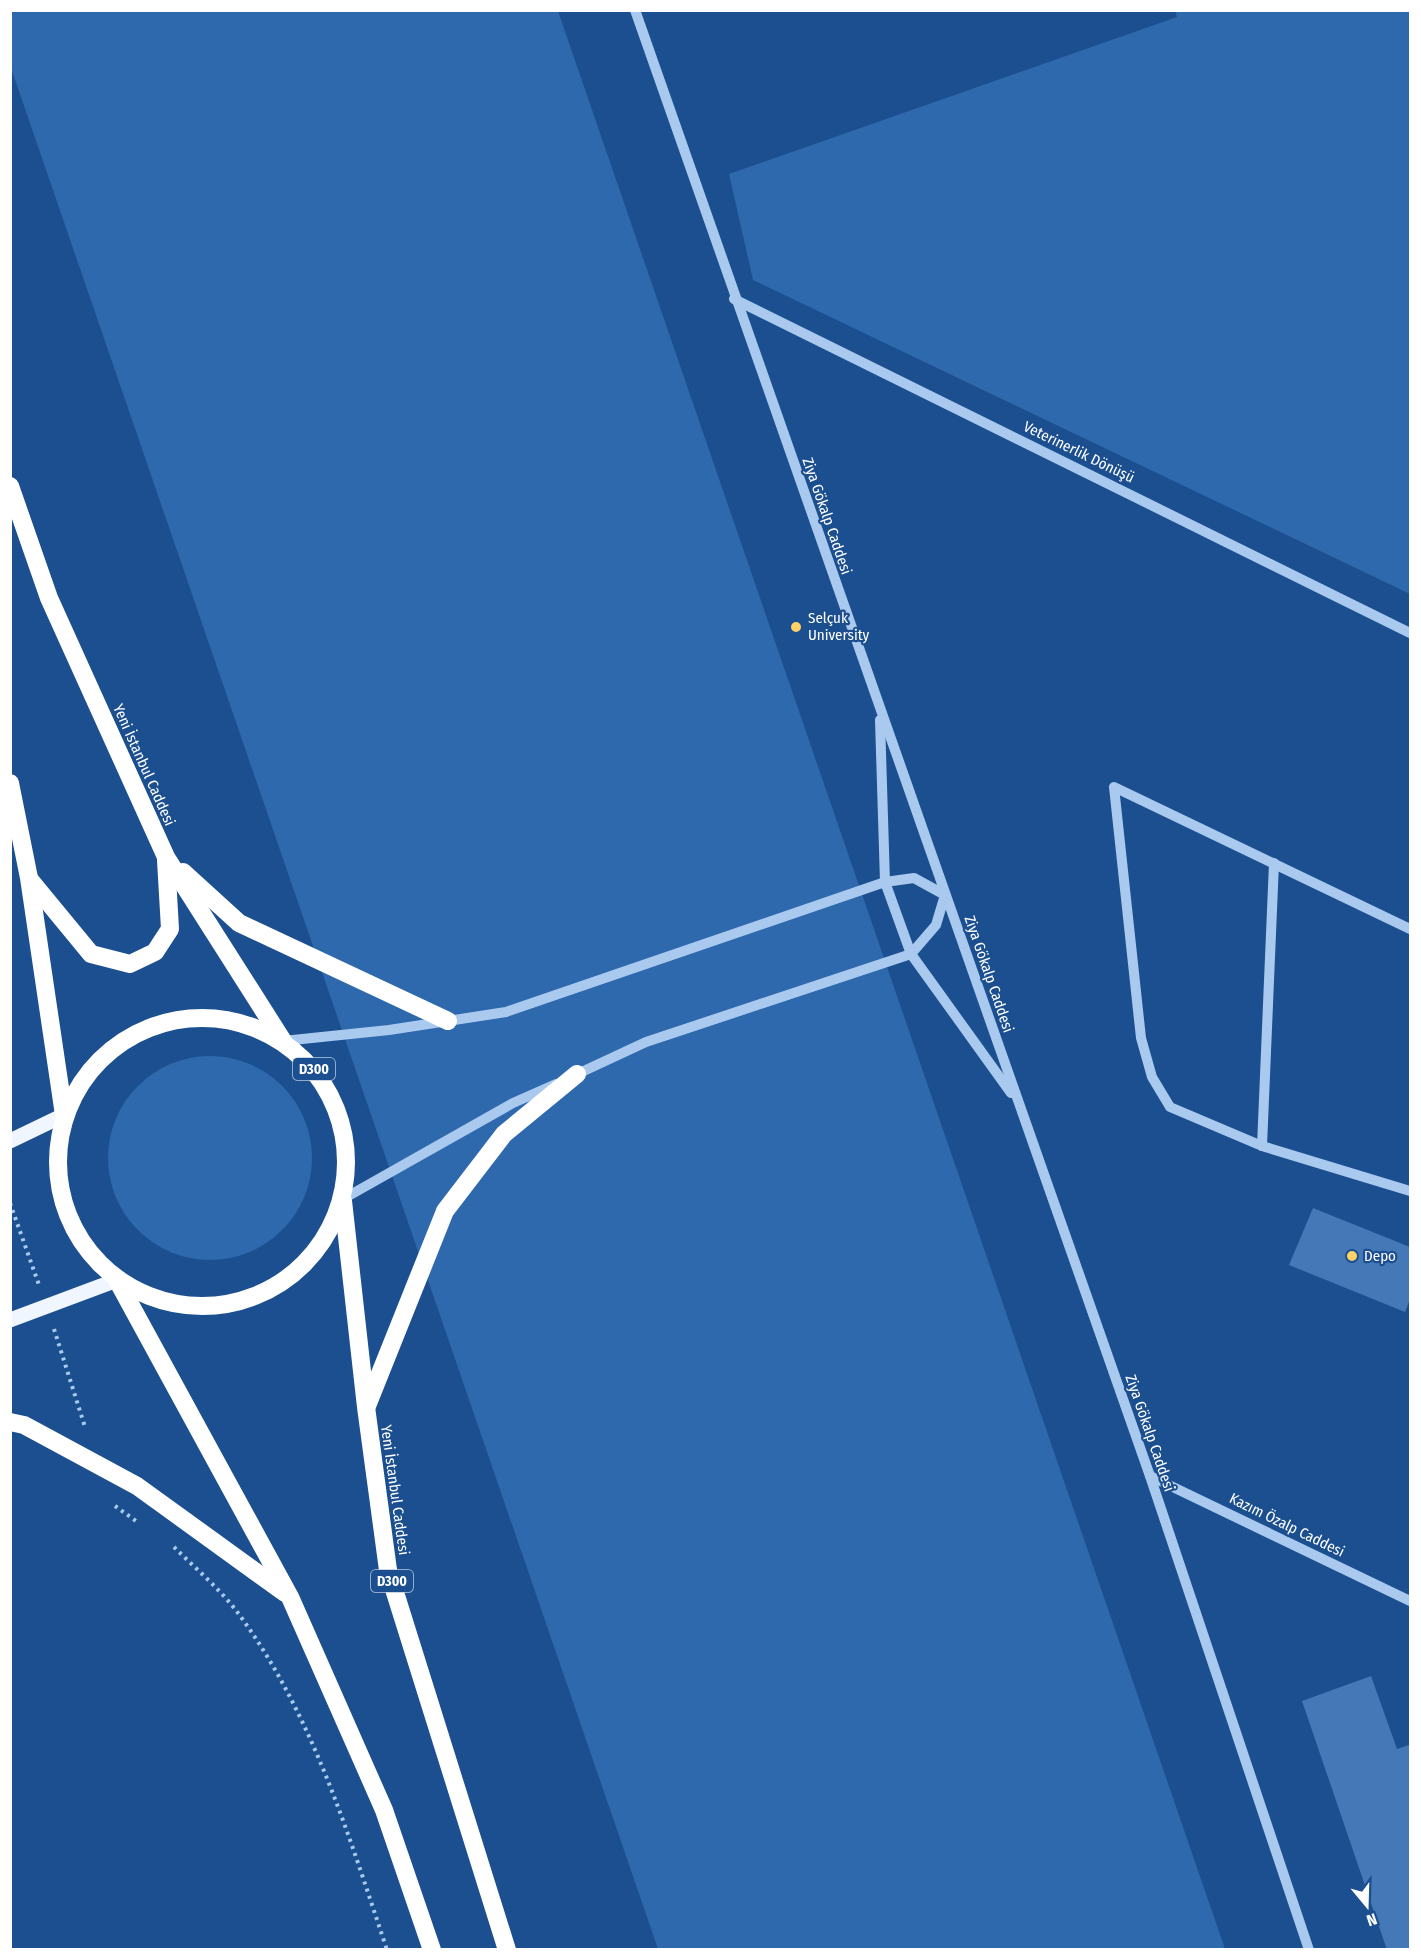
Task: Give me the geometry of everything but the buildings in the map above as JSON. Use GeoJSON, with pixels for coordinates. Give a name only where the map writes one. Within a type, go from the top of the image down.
{"type":"FeatureCollection","features":[{"type":"Feature","properties":{"kind":"highway","name":"Yeni İstanbul Caddesi"},"geometry":{"type":"LineString","coordinates":[[10,486],[49,598],[166,857],[283,1041]]}},
{"type":"Feature","properties":{"kind":"highway","name":"D300"},"geometry":{"type":"LineString","coordinates":[[10,783],[29,878],[64,1115]]}},
{"type":"Feature","properties":{"kind":"highway"},"geometry":{"type":"LineString","coordinates":[[29,878],[91,954],[130,964],[155,952],[170,929],[166,857]]}},
{"type":"Feature","properties":{"kind":"highway"},"geometry":{"type":"LineString","coordinates":[[166,857],[239,923],[448,1021]]}},
{"type":"Feature","properties":{"kind":"highway","name":"D300"},"geometry":{"type":"LineString","coordinates":[[199,1017],[243,1022],[283,1041],[316,1071],[338,1110],[348,1154],[343,1199],[324,1242],[292,1276],[251,1298],[205,1307],[159,1301],[117,1280],[90,1255],[70,1223],[59,1188],[57,1151],[64,1115],[85,1076],[116,1045],[156,1024],[199,1017]]}},
{"type":"Feature","properties":{"kind":"highway"},"geometry":{"type":"LineString","coordinates":[[366,1407],[445,1211],[504,1134],[577,1074]]}},
{"type":"Feature","properties":{"kind":"highway","name":"Yeni İstanbul Caddesi"},"geometry":{"type":"LineString","coordinates":[[343,1199],[366,1407],[388,1570],[507,1950]]}},
{"type":"Feature","properties":{"kind":"highway","name":"D300"},"geometry":{"type":"LineString","coordinates":[[117,1280],[290,1597],[384,1810],[432,1950]]}},
{"type":"Feature","properties":{"kind":"highway"},"geometry":{"type":"LineString","coordinates":[[10,1422],[24,1425],[137,1486],[290,1597]]}},
{"type":"Feature","properties":{"kind":"main road"},"geometry":{"type":"LineString","coordinates":[[10,1141],[64,1115]]}},
{"type":"Feature","properties":{"kind":"main road"},"geometry":{"type":"LineString","coordinates":[[10,1320],[117,1280]]}},
{"type":"Feature","properties":{"kind":"street","name":"Ziya Gökalp Caddesi"},"geometry":{"type":"LineString","coordinates":[[635,10],[734,298],[1150,1476],[1309,1950]]}},
{"type":"Feature","properties":{"kind":"street","name":"Veterinerlik Dönüşü"},"geometry":{"type":"LineString","coordinates":[[734,298],[1410,633]]}},
{"type":"Feature","properties":{"kind":"street"},"geometry":{"type":"LineString","coordinates":[[880,711],[885,882],[911,954],[1019,1104]]}},
{"type":"Feature","properties":{"kind":"street"},"geometry":{"type":"LineString","coordinates":[[1410,929],[1114,787],[1141,1038],[1152,1077],[1170,1107],[1262,1146],[1410,1191]]}},
{"type":"Feature","properties":{"kind":"street"},"geometry":{"type":"LineString","coordinates":[[1262,1146],[1274,863]]}},
{"type":"Feature","properties":{"kind":"street"},"geometry":{"type":"LineString","coordinates":[[283,1041],[389,1030],[506,1012],[885,882],[914,878],[945,895],[936,925],[911,954],[646,1042],[513,1103],[343,1199]]}},
{"type":"Feature","properties":{"kind":"street","name":"Kazım Özalp Caddesi"},"geometry":{"type":"LineString","coordinates":[[1150,1476],[1410,1601]]}},
{"type":"Feature","properties":{"kind":"path"},"geometry":{"type":"LineString","coordinates":[[10,1203],[67,1366],[96,1463]]}},
{"type":"Feature","properties":{"kind":"path"},"geometry":{"type":"LineString","coordinates":[[111,1504],[141,1524]]}},
{"type":"Feature","properties":{"kind":"path"},"geometry":{"type":"LineString","coordinates":[[170,1543],[237,1611],[287,1690],[334,1792],[387,1950]]}},
{"type":"Feature","properties":{"kind":"shaded area"},"geometry":{"type":"Polygon","coordinates":[[[10,11],[558,11],[1225,1949],[658,1949],[11,68],[10,11]]]}},
{"type":"Feature","properties":{"kind":"shaded area"},"geometry":{"type":"Polygon","coordinates":[[[1175,11],[1410,11],[1410,594],[753,280],[729,174],[1177,17],[1175,11]]]}},
{"type":"Feature","properties":{"kind":"shaded area"},"geometry":{"type":"Polygon","coordinates":[[[200,1056],[220,1056],[240,1060],[258,1068],[275,1079],[289,1093],[308,1128],[312,1158],[308,1188],[300,1206],[289,1223],[275,1237],[240,1256],[220,1260],[200,1260],[180,1256],[162,1248],[145,1237],[131,1223],[112,1188],[108,1168],[108,1148],[112,1128],[120,1110],[131,1093],[145,1079],[180,1060],[200,1056]]]}},
{"type":"Feature","properties":{"kind":"place","name":"Selçuk University"},"geometry":{"type":"Point","coordinates":[796,627]}},
{"type":"Feature","properties":{"kind":"place","name":"Depo"},"geometry":{"type":"Point","coordinates":[1352,1256]}}]}
